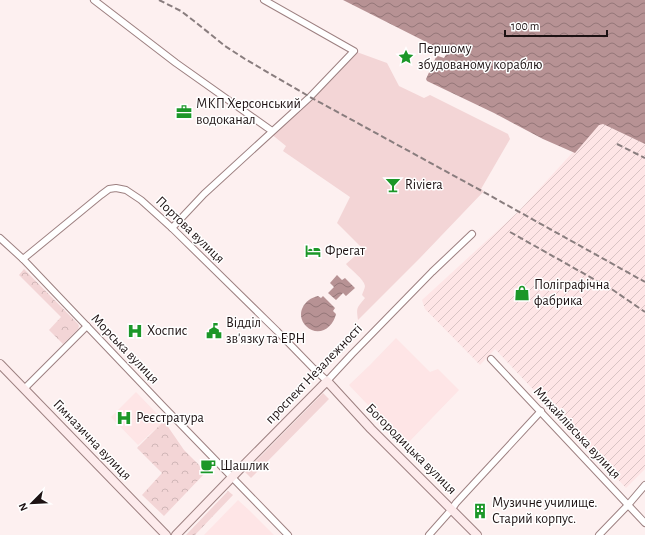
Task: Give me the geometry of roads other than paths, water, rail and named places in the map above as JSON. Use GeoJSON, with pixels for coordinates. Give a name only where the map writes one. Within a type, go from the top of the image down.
{"type":"FeatureCollection","features":[{"type":"Feature","properties":{"kind":"street"},"geometry":{"type":"LineString","coordinates":[[94,0],[176,63],[272,131]]}},
{"type":"Feature","properties":{"kind":"street"},"geometry":{"type":"LineString","coordinates":[[172,228],[204,194],[310,97],[354,51],[264,0]]}},
{"type":"Feature","properties":{"kind":"street","name":"Портова вулиця"},"geometry":{"type":"LineString","coordinates":[[23,260],[109,189],[116,188],[126,190],[141,200],[172,228],[327,381]]}},
{"type":"Feature","properties":{"kind":"street","name":"проспект Незалежності"},"geometry":{"type":"LineString","coordinates":[[176,535],[432,272],[472,234]]}},
{"type":"Feature","properties":{"kind":"street","name":"Морська вулиця"},"geometry":{"type":"LineString","coordinates":[[0,238],[288,535]]}},
{"type":"Feature","properties":{"kind":"street"},"geometry":{"type":"LineString","coordinates":[[24,388],[87,326]]}},
{"type":"Feature","properties":{"kind":"street","name":"Михайлівська вулиця"},"geometry":{"type":"LineString","coordinates":[[491,358],[645,523]]}},
{"type":"Feature","properties":{"kind":"street","name":"Гімназична вулиця"},"geometry":{"type":"LineString","coordinates":[[0,364],[166,535]]}},
{"type":"Feature","properties":{"kind":"street","name":"Богородицька вулиця"},"geometry":{"type":"LineString","coordinates":[[327,381],[371,429],[476,535]]}},
{"type":"Feature","properties":{"kind":"street"},"geometry":{"type":"LineString","coordinates":[[429,535],[452,510],[456,503],[541,411]]}},
{"type":"Feature","properties":{"kind":"street"},"geometry":{"type":"LineString","coordinates":[[599,535],[645,485]]}},
{"type":"Feature","properties":{"kind":"water"},"geometry":{"type":"Polygon","coordinates":[[[343,0],[645,0],[645,144],[603,124],[599,125],[575,153],[543,139],[494,113],[427,81],[426,79],[436,57],[438,56],[444,58],[447,53],[446,52],[343,0]]]}},
{"type":"Feature","properties":{"kind":"water"},"geometry":{"type":"Polygon","coordinates":[[[337,275],[342,280],[345,278],[355,288],[346,296],[343,293],[336,300],[328,293],[334,287],[330,283],[337,275]]]}},
{"type":"Feature","properties":{"kind":"water"},"geometry":{"type":"Polygon","coordinates":[[[318,296],[321,298],[323,296],[335,308],[333,311],[336,314],[332,323],[328,327],[324,330],[315,331],[306,326],[301,317],[301,312],[309,300],[318,296]]]}},
{"type":"Feature","properties":{"kind":"railway"},"geometry":{"type":"LineString","coordinates":[[159,0],[181,11],[225,46],[245,59],[310,97],[645,282]]}},
{"type":"Feature","properties":{"kind":"railway"},"geometry":{"type":"LineString","coordinates":[[617,144],[645,158]]}},
{"type":"Feature","properties":{"kind":"railway"},"geometry":{"type":"LineString","coordinates":[[510,232],[613,290],[645,312]]}},
{"type":"Feature","properties":{"kind":"place","name":"Першому збудованому кораблю"},"geometry":{"type":"Point","coordinates":[406,57]}},
{"type":"Feature","properties":{"kind":"place","name":"МКП Херсонський водоканал"},"geometry":{"type":"Point","coordinates":[184,112]}},
{"type":"Feature","properties":{"kind":"place","name":"Riviera"},"geometry":{"type":"Point","coordinates":[393,185]}},
{"type":"Feature","properties":{"kind":"place","name":"Фрегат"},"geometry":{"type":"Point","coordinates":[313,251]}},
{"type":"Feature","properties":{"kind":"place","name":"Поліграфічна фабрика"},"geometry":{"type":"Point","coordinates":[522,293]}},
{"type":"Feature","properties":{"kind":"place","name":"Хоспис"},"geometry":{"type":"Point","coordinates":[135,331]}},
{"type":"Feature","properties":{"kind":"place","name":"Відділ зв'язку та ЕРН"},"geometry":{"type":"Point","coordinates":[214,331]}},
{"type":"Feature","properties":{"kind":"place","name":"Реєстратура"},"geometry":{"type":"Point","coordinates":[124,418]}},
{"type":"Feature","properties":{"kind":"place","name":"Шашлик"},"geometry":{"type":"Point","coordinates":[208,466]}},
{"type":"Feature","properties":{"kind":"place","name":"Музичне училище. Старий корпус."},"geometry":{"type":"Point","coordinates":[480,511]}}]}
